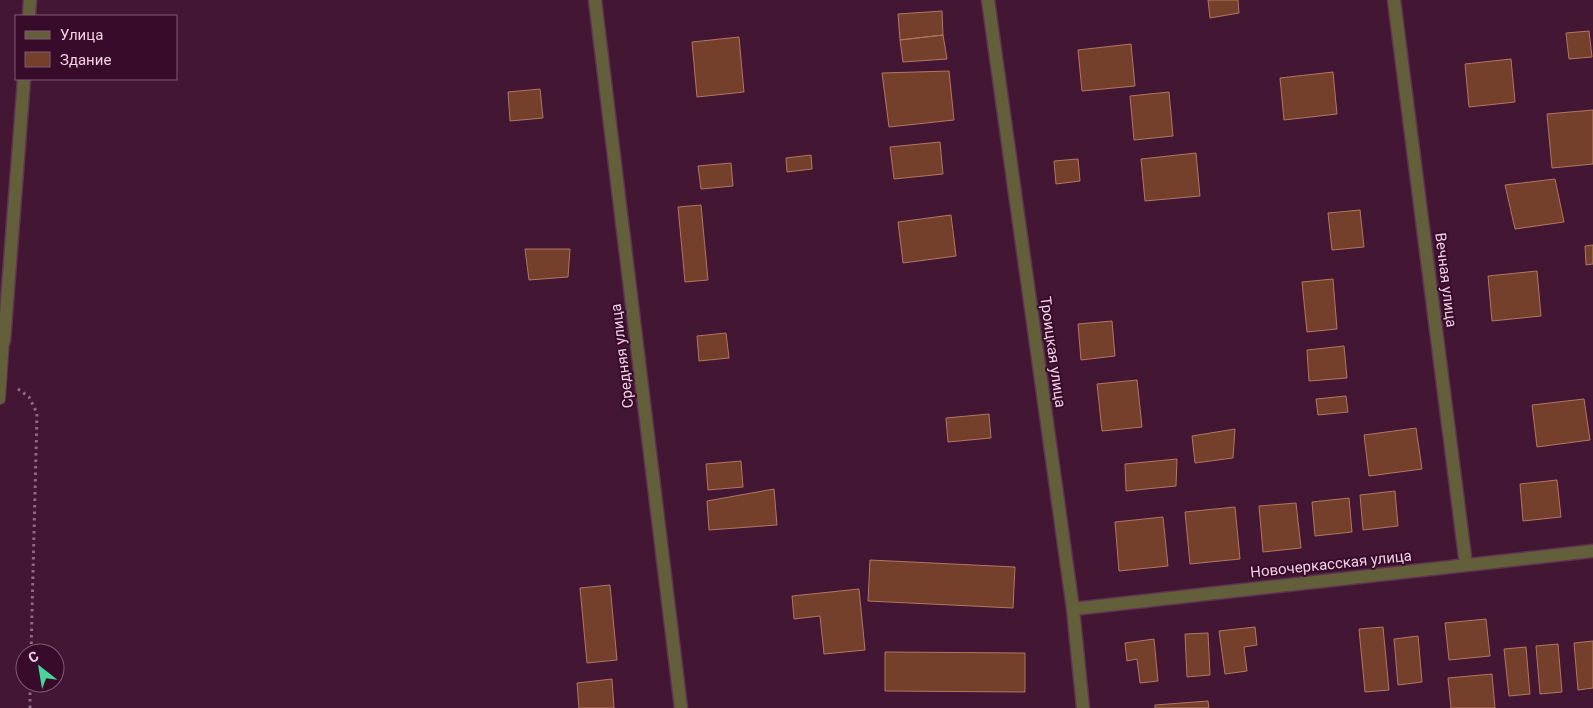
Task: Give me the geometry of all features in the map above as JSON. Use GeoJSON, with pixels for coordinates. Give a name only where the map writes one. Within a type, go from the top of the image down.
{"type":"FeatureCollection","features":[{"type":"Feature","properties":{"kind":"street"},"geometry":{"type":"LineString","coordinates":[[28,15],[30,0]]}},
{"type":"Feature","properties":{"kind":"street","name":"Средняя улица"},"geometry":{"type":"LineString","coordinates":[[596,0],[681,708]]}},
{"type":"Feature","properties":{"kind":"street","name":"Троицкая улица"},"geometry":{"type":"LineString","coordinates":[[988,0],[1073,609],[1083,708]]}},
{"type":"Feature","properties":{"kind":"street","name":"Вечная улица"},"geometry":{"type":"LineString","coordinates":[[1394,0],[1466,565]]}},
{"type":"Feature","properties":{"kind":"street"},"geometry":{"type":"LineString","coordinates":[[2,341],[24,80]]}},
{"type":"Feature","properties":{"kind":"street","name":"Новочеркасская улица"},"geometry":{"type":"LineString","coordinates":[[1073,609],[1593,552]]}},
{"type":"Feature","properties":{"kind":"lane"},"geometry":{"type":"LineString","coordinates":[[0,399],[2,341]]}},
{"type":"Feature","properties":{"kind":"path"},"geometry":{"type":"LineString","coordinates":[[2,377],[30,397],[37,413],[31,643]]}},
{"type":"Feature","properties":{"kind":"path"},"geometry":{"type":"LineString","coordinates":[[30,693],[30,708]]}},
{"type":"Feature","properties":{"kind":"building"},"geometry":{"type":"Polygon","coordinates":[[[1208,0],[1238,0],[1239,13],[1210,18],[1208,0]]]}},
{"type":"Feature","properties":{"kind":"building"},"geometry":{"type":"Polygon","coordinates":[[[942,11],[943,35],[900,40],[898,14],[942,11]]]}},
{"type":"Feature","properties":{"kind":"building"},"geometry":{"type":"Polygon","coordinates":[[[1589,31],[1592,57],[1569,59],[1566,33],[1589,31]]]}},
{"type":"Feature","properties":{"kind":"building"},"geometry":{"type":"Polygon","coordinates":[[[943,35],[947,59],[903,62],[900,40],[943,35]]]}},
{"type":"Feature","properties":{"kind":"building"},"geometry":{"type":"Polygon","coordinates":[[[739,37],[744,92],[697,97],[692,42],[739,37]]]}},
{"type":"Feature","properties":{"kind":"building"},"geometry":{"type":"Polygon","coordinates":[[[1131,44],[1135,86],[1082,91],[1078,50],[1131,44]]]}},
{"type":"Feature","properties":{"kind":"building"},"geometry":{"type":"Polygon","coordinates":[[[1511,59],[1515,102],[1469,107],[1465,64],[1511,59]]]}},
{"type":"Feature","properties":{"kind":"building"},"geometry":{"type":"Polygon","coordinates":[[[949,71],[954,120],[889,127],[882,73],[949,71]]]}},
{"type":"Feature","properties":{"kind":"building"},"geometry":{"type":"Polygon","coordinates":[[[1333,72],[1337,114],[1284,120],[1280,78],[1333,72]]]}},
{"type":"Feature","properties":{"kind":"building"},"geometry":{"type":"Polygon","coordinates":[[[540,89],[543,118],[510,121],[508,92],[540,89]]]}},
{"type":"Feature","properties":{"kind":"building"},"geometry":{"type":"Polygon","coordinates":[[[1169,92],[1173,136],[1134,140],[1130,96],[1169,92]]]}},
{"type":"Feature","properties":{"kind":"building"},"geometry":{"type":"Polygon","coordinates":[[[1593,110],[1593,164],[1552,168],[1547,114],[1593,110]]]}},
{"type":"Feature","properties":{"kind":"building"},"geometry":{"type":"Polygon","coordinates":[[[940,142],[943,174],[894,179],[890,147],[940,142]]]}},
{"type":"Feature","properties":{"kind":"building"},"geometry":{"type":"Polygon","coordinates":[[[1196,153],[1200,196],[1145,201],[1141,159],[1196,153]]]}},
{"type":"Feature","properties":{"kind":"building"},"geometry":{"type":"Polygon","coordinates":[[[811,155],[812,169],[787,172],[786,158],[811,155]]]}},
{"type":"Feature","properties":{"kind":"building"},"geometry":{"type":"Polygon","coordinates":[[[1078,159],[1080,181],[1056,184],[1054,161],[1078,159]]]}},
{"type":"Feature","properties":{"kind":"building"},"geometry":{"type":"Polygon","coordinates":[[[731,163],[733,186],[701,189],[698,166],[731,163]]]}},
{"type":"Feature","properties":{"kind":"building"},"geometry":{"type":"Polygon","coordinates":[[[1555,179],[1564,222],[1515,229],[1505,185],[1555,179]]]}},
{"type":"Feature","properties":{"kind":"building"},"geometry":{"type":"Polygon","coordinates":[[[701,205],[708,280],[685,282],[678,207],[701,205]]]}},
{"type":"Feature","properties":{"kind":"building"},"geometry":{"type":"Polygon","coordinates":[[[1360,210],[1364,247],[1332,250],[1328,213],[1360,210]]]}},
{"type":"Feature","properties":{"kind":"building"},"geometry":{"type":"Polygon","coordinates":[[[951,215],[956,256],[903,263],[898,222],[951,215]]]}},
{"type":"Feature","properties":{"kind":"building"},"geometry":{"type":"Polygon","coordinates":[[[1593,245],[1593,264],[1586,265],[1585,246],[1593,245]]]}},
{"type":"Feature","properties":{"kind":"building"},"geometry":{"type":"Polygon","coordinates":[[[525,249],[570,249],[568,277],[529,280],[525,249]]]}},
{"type":"Feature","properties":{"kind":"building"},"geometry":{"type":"Polygon","coordinates":[[[1537,271],[1541,316],[1492,321],[1488,276],[1537,271]]]}},
{"type":"Feature","properties":{"kind":"building"},"geometry":{"type":"Polygon","coordinates":[[[1333,279],[1337,329],[1307,332],[1302,282],[1333,279]]]}},
{"type":"Feature","properties":{"kind":"building"},"geometry":{"type":"Polygon","coordinates":[[[1112,321],[1115,356],[1081,360],[1078,324],[1112,321]]]}},
{"type":"Feature","properties":{"kind":"building"},"geometry":{"type":"Polygon","coordinates":[[[726,333],[729,358],[699,361],[697,336],[726,333]]]}},
{"type":"Feature","properties":{"kind":"building"},"geometry":{"type":"Polygon","coordinates":[[[1344,346],[1347,378],[1309,381],[1307,350],[1344,346]]]}},
{"type":"Feature","properties":{"kind":"building"},"geometry":{"type":"Polygon","coordinates":[[[1137,380],[1142,427],[1102,431],[1097,384],[1137,380]]]}},
{"type":"Feature","properties":{"kind":"building"},"geometry":{"type":"Polygon","coordinates":[[[1346,396],[1348,412],[1318,415],[1316,399],[1346,396]]]}},
{"type":"Feature","properties":{"kind":"building"},"geometry":{"type":"Polygon","coordinates":[[[1584,399],[1590,440],[1537,447],[1532,405],[1584,399]]]}},
{"type":"Feature","properties":{"kind":"building"},"geometry":{"type":"Polygon","coordinates":[[[989,414],[991,438],[948,442],[946,418],[989,414]]]}},
{"type":"Feature","properties":{"kind":"building"},"geometry":{"type":"Polygon","coordinates":[[[1416,428],[1422,469],[1369,476],[1364,435],[1416,428]]]}},
{"type":"Feature","properties":{"kind":"building"},"geometry":{"type":"Polygon","coordinates":[[[1235,429],[1233,458],[1195,463],[1192,436],[1235,429]]]}},
{"type":"Feature","properties":{"kind":"building"},"geometry":{"type":"Polygon","coordinates":[[[1177,459],[1176,486],[1126,491],[1125,464],[1177,459]]]}},
{"type":"Feature","properties":{"kind":"building"},"geometry":{"type":"Polygon","coordinates":[[[741,461],[743,487],[708,490],[706,464],[741,461]]]}},
{"type":"Feature","properties":{"kind":"building"},"geometry":{"type":"Polygon","coordinates":[[[1557,480],[1561,517],[1523,521],[1520,484],[1557,480]]]}},
{"type":"Feature","properties":{"kind":"building"},"geometry":{"type":"Polygon","coordinates":[[[774,489],[777,525],[709,530],[707,501],[774,489]]]}},
{"type":"Feature","properties":{"kind":"building"},"geometry":{"type":"Polygon","coordinates":[[[1395,491],[1398,526],[1363,530],[1360,495],[1395,491]]]}},
{"type":"Feature","properties":{"kind":"building"},"geometry":{"type":"Polygon","coordinates":[[[1349,498],[1352,532],[1315,536],[1312,502],[1349,498]]]}},
{"type":"Feature","properties":{"kind":"building"},"geometry":{"type":"Polygon","coordinates":[[[1296,503],[1301,548],[1263,552],[1259,506],[1296,503]]]}},
{"type":"Feature","properties":{"kind":"building"},"geometry":{"type":"Polygon","coordinates":[[[1235,507],[1240,559],[1190,564],[1185,512],[1235,507]]]}},
{"type":"Feature","properties":{"kind":"building"},"geometry":{"type":"Polygon","coordinates":[[[1163,517],[1168,566],[1119,571],[1115,522],[1163,517]]]}},
{"type":"Feature","properties":{"kind":"building"},"geometry":{"type":"Polygon","coordinates":[[[870,560],[1015,567],[1013,608],[868,601],[870,560]]]}},
{"type":"Feature","properties":{"kind":"building"},"geometry":{"type":"Polygon","coordinates":[[[610,585],[617,660],[587,663],[580,588],[610,585]]]}},
{"type":"Feature","properties":{"kind":"building"},"geometry":{"type":"Polygon","coordinates":[[[859,589],[865,650],[824,654],[820,616],[794,619],[792,596],[859,589]]]}},
{"type":"Feature","properties":{"kind":"building"},"geometry":{"type":"Polygon","coordinates":[[[1486,619],[1490,656],[1449,660],[1445,623],[1486,619]]]}},
{"type":"Feature","properties":{"kind":"building"},"geometry":{"type":"Polygon","coordinates":[[[1255,627],[1257,645],[1244,647],[1247,671],[1225,674],[1219,631],[1255,627]]]}},
{"type":"Feature","properties":{"kind":"building"},"geometry":{"type":"Polygon","coordinates":[[[1383,627],[1389,690],[1365,692],[1359,629],[1383,627]]]}},
{"type":"Feature","properties":{"kind":"building"},"geometry":{"type":"Polygon","coordinates":[[[1208,633],[1210,675],[1187,677],[1185,634],[1208,633]]]}},
{"type":"Feature","properties":{"kind":"building"},"geometry":{"type":"Polygon","coordinates":[[[1418,636],[1422,682],[1398,685],[1394,639],[1418,636]]]}},
{"type":"Feature","properties":{"kind":"building"},"geometry":{"type":"Polygon","coordinates":[[[1154,639],[1158,681],[1140,683],[1137,659],[1127,661],[1125,643],[1154,639]]]}},
{"type":"Feature","properties":{"kind":"building"},"geometry":{"type":"Polygon","coordinates":[[[1593,641],[1593,688],[1578,690],[1574,643],[1593,641]]]}},
{"type":"Feature","properties":{"kind":"building"},"geometry":{"type":"Polygon","coordinates":[[[1558,644],[1562,692],[1540,694],[1536,646],[1558,644]]]}},
{"type":"Feature","properties":{"kind":"building"},"geometry":{"type":"Polygon","coordinates":[[[1526,647],[1530,694],[1509,696],[1504,649],[1526,647]]]}},
{"type":"Feature","properties":{"kind":"building"},"geometry":{"type":"Polygon","coordinates":[[[885,652],[1025,653],[1025,692],[885,691],[885,652]]]}},
{"type":"Feature","properties":{"kind":"building"},"geometry":{"type":"Polygon","coordinates":[[[1492,674],[1495,708],[1451,708],[1448,678],[1492,674]]]}},
{"type":"Feature","properties":{"kind":"building"},"geometry":{"type":"Polygon","coordinates":[[[612,679],[614,708],[579,708],[577,683],[612,679]]]}},
{"type":"Feature","properties":{"kind":"building"},"geometry":{"type":"Polygon","coordinates":[[[1208,701],[1209,708],[1155,708],[1155,705],[1208,701]]]}}]}
